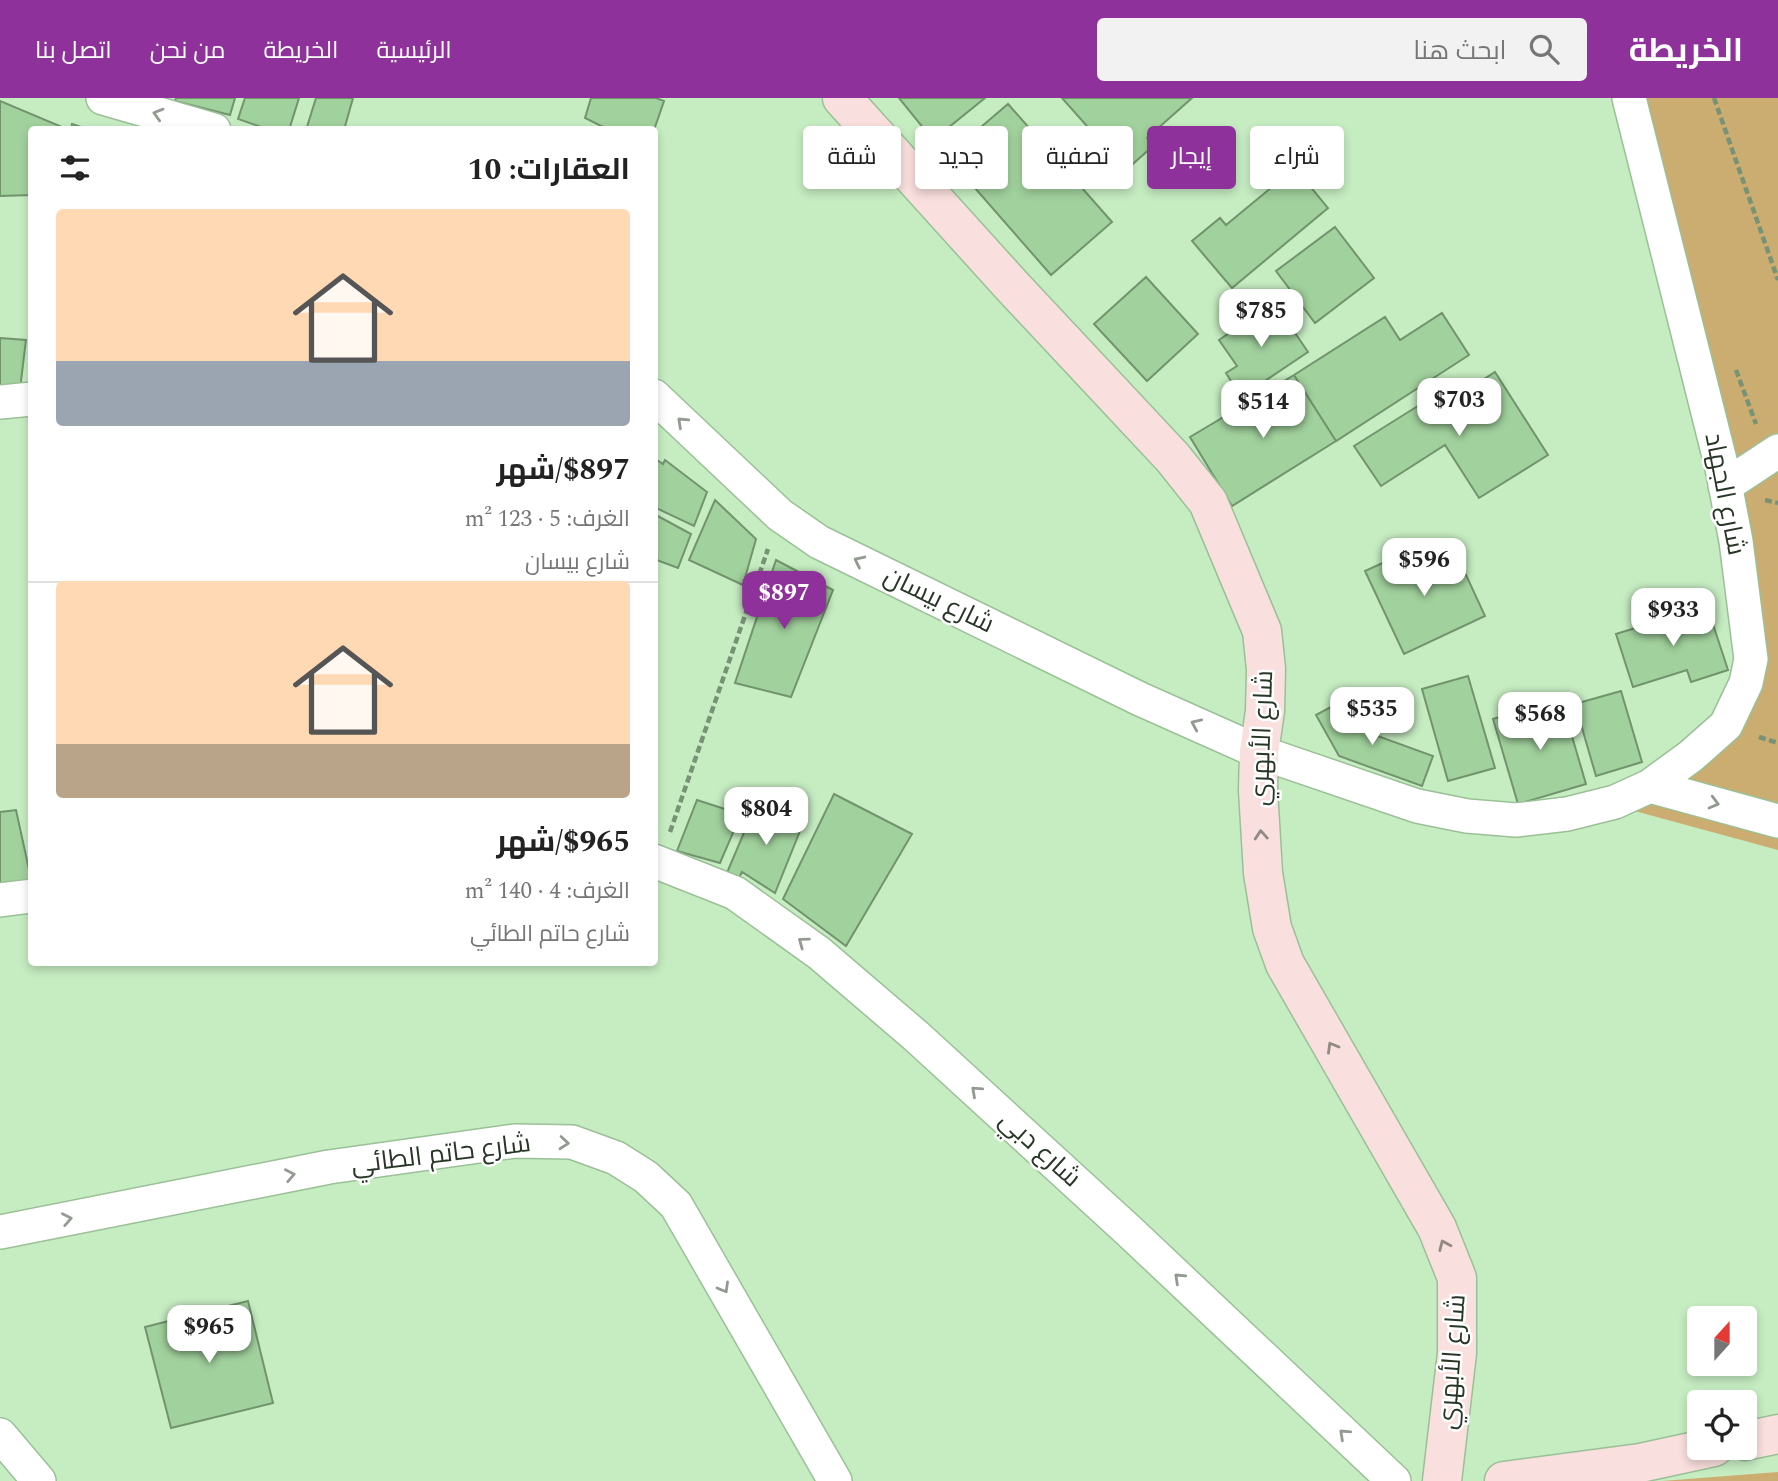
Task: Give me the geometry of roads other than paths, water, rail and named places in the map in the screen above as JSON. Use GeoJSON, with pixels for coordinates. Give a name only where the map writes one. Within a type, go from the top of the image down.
{"type":"FeatureCollection","features":[{"type":"Feature","properties":{"kind":"street"},"geometry":{"type":"LineString","coordinates":[[103,98],[200,126]]}},
{"type":"Feature","properties":{"kind":"street","name":"شارع الأبهري"},"geometry":{"type":"LineString","coordinates":[[842,98],[1172,458],[1208,502],[1262,631],[1266,669],[1265,711],[1259,752],[1258,790],[1264,873],[1272,928],[1285,964],[1437,1228],[1457,1278],[1457,1353],[1442,1481]]}},
{"type":"Feature","properties":{"kind":"street","name":"شارع الجهاد"},"geometry":{"type":"LineString","coordinates":[[1259,752],[1417,806],[1479,817],[1516,820],[1567,814],[1615,802],[1650,786],[1691,756],[1726,725],[1746,683],[1751,659],[1743,590],[1725,486],[1629,98]]}},
{"type":"Feature","properties":{"kind":"street"},"geometry":{"type":"LineString","coordinates":[[0,402],[28,399]]}},
{"type":"Feature","properties":{"kind":"street","name":"شارع بيسان"},"geometry":{"type":"LineString","coordinates":[[658,400],[780,515],[819,542],[1140,699],[1259,752]]}},
{"type":"Feature","properties":{"kind":"street"},"geometry":{"type":"LineString","coordinates":[[1725,486],[1778,452]]}},
{"type":"Feature","properties":{"kind":"street"},"geometry":{"type":"LineString","coordinates":[[1650,786],[1778,821]]}},
{"type":"Feature","properties":{"kind":"street","name":"شارع دبي"},"geometry":{"type":"LineString","coordinates":[[658,862],[736,893],[818,953],[916,1036],[1099,1203],[1394,1481]]}},
{"type":"Feature","properties":{"kind":"street"},"geometry":{"type":"LineString","coordinates":[[0,900],[28,896]]}},
{"type":"Feature","properties":{"kind":"street","name":"شارع حاتم الطائي"},"geometry":{"type":"LineString","coordinates":[[0,1232],[329,1167],[515,1141],[572,1142],[616,1158],[646,1177],[676,1205],[835,1481]]}},
{"type":"Feature","properties":{"kind":"street"},"geometry":{"type":"LineString","coordinates":[[1757,1438],[1778,1434]]}},
{"type":"Feature","properties":{"kind":"street"},"geometry":{"type":"LineString","coordinates":[[0,1436],[39,1481]]}},
{"type":"Feature","properties":{"kind":"street"},"geometry":{"type":"LineString","coordinates":[[1504,1481],[1627,1472],[1687,1455]]}}]}
